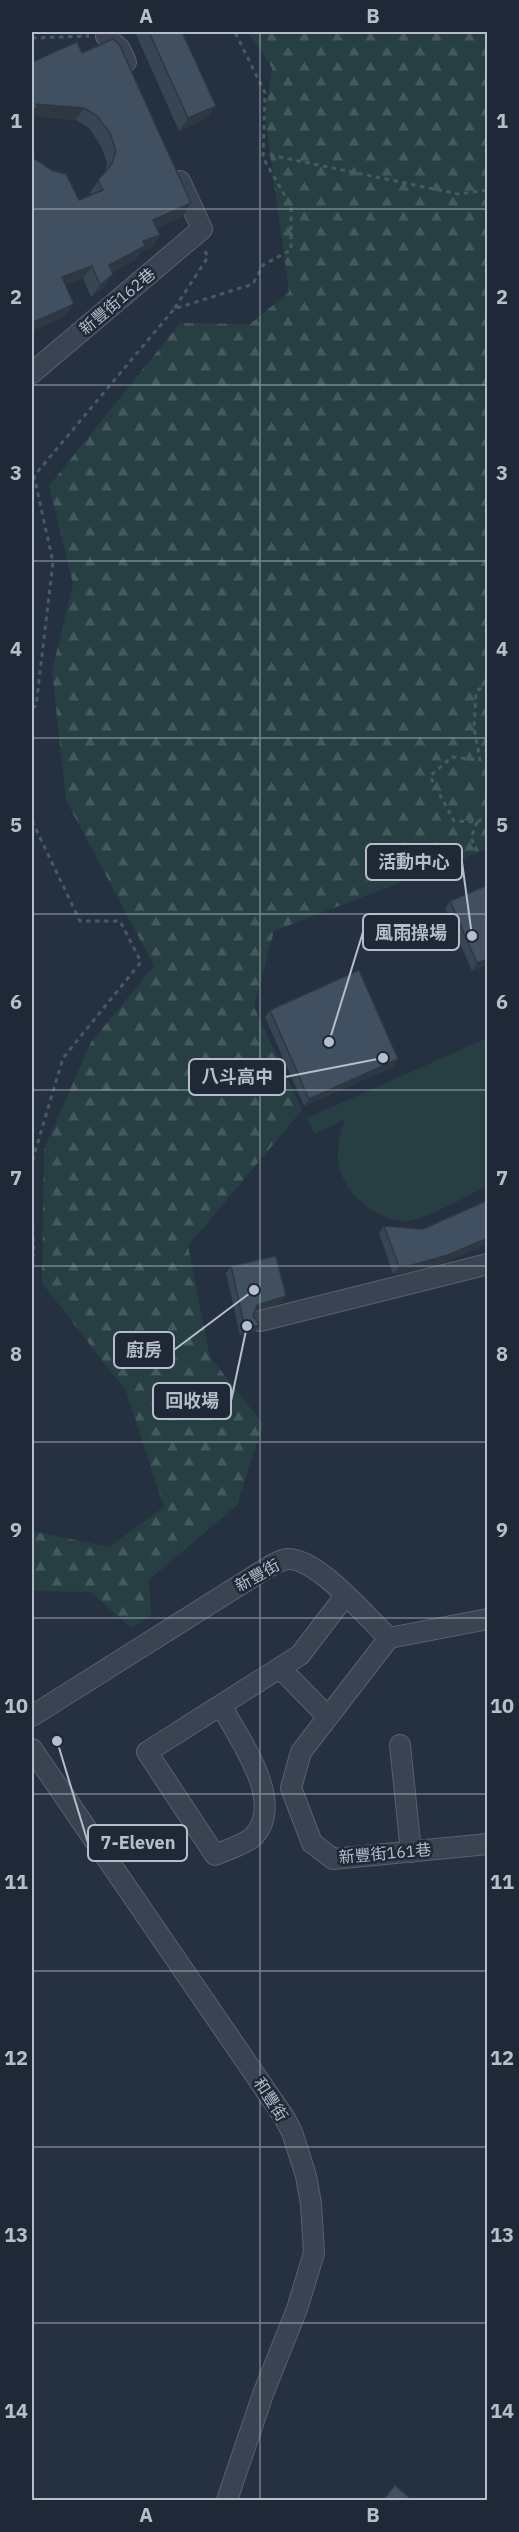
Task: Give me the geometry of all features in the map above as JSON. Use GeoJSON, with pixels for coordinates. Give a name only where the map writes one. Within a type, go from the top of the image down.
{"type":"FeatureCollection","features":[{"type":"Feature","properties":{"kind":"street"},"geometry":{"type":"LineString","coordinates":[[106,36],[120,49],[135,81]]}},
{"type":"Feature","properties":{"kind":"street"},"geometry":{"type":"LineString","coordinates":[[173,166],[200,232]]}},
{"type":"Feature","properties":{"kind":"street","name":"新豐街162巷"},"geometry":{"type":"LineString","coordinates":[[33,366],[200,232]]}},
{"type":"Feature","properties":{"kind":"street"},"geometry":{"type":"LineString","coordinates":[[260,1321],[488,1264]]}},
{"type":"Feature","properties":{"kind":"street","name":"新豐街"},"geometry":{"type":"LineString","coordinates":[[32,1716],[262,1571],[287,1559],[307,1563],[329,1579],[389,1638]]}},
{"type":"Feature","properties":{"kind":"street"},"geometry":{"type":"LineString","coordinates":[[220,1705],[262,1783],[265,1807],[263,1822],[252,1838],[215,1855],[147,1752],[220,1705],[300,1655],[345,1596]]}},
{"type":"Feature","properties":{"kind":"street"},"geometry":{"type":"LineString","coordinates":[[389,1638],[488,1618]]}},
{"type":"Feature","properties":{"kind":"street","name":"新豐街161巷"},"geometry":{"type":"LineString","coordinates":[[389,1638],[301,1752],[291,1788],[312,1843],[333,1859],[488,1844]]}},
{"type":"Feature","properties":{"kind":"street"},"geometry":{"type":"LineString","coordinates":[[280,1668],[328,1717]]}},
{"type":"Feature","properties":{"kind":"street"},"geometry":{"type":"LineString","coordinates":[[400,1745],[411,1852]]}},
{"type":"Feature","properties":{"kind":"street","name":"和豐街"},"geometry":{"type":"LineString","coordinates":[[32,1749],[284,2116],[292,2132],[306,2176],[311,2204],[314,2253],[297,2309],[263,2394],[227,2500]]}},
{"type":"Feature","properties":{"kind":"path"},"geometry":{"type":"LineString","coordinates":[[174,309],[254,284],[262,265],[291,250],[291,206],[262,158],[265,93],[235,32]]}},
{"type":"Feature","properties":{"kind":"path"},"geometry":{"type":"LineString","coordinates":[[32,38],[106,36]]}},
{"type":"Feature","properties":{"kind":"path"},"geometry":{"type":"LineString","coordinates":[[270,155],[458,194],[488,190]]}},
{"type":"Feature","properties":{"kind":"path"},"geometry":{"type":"LineString","coordinates":[[32,708],[36,706],[53,562],[33,476],[174,309],[208,257],[200,232]]}},
{"type":"Feature","properties":{"kind":"path"},"geometry":{"type":"LineString","coordinates":[[488,682],[476,692],[474,728],[480,760],[452,757],[430,776],[454,820],[477,822],[488,816]]}},
{"type":"Feature","properties":{"kind":"path"},"geometry":{"type":"LineString","coordinates":[[32,821],[80,921],[120,921],[141,962],[63,1058],[32,1162]]}},
{"type":"Feature","properties":{"kind":"path"},"geometry":{"type":"LineString","coordinates":[[477,822],[471,838],[478,853]]}},
{"type":"Feature","properties":{"kind":"path"},"geometry":{"type":"LineString","coordinates":[[32,1219],[34,1256],[32,1257]]}},
{"type":"Feature","properties":{"kind":"green space"},"geometry":{"type":"Polygon","coordinates":[[[248,32],[487,32],[487,849],[274,931],[254,1007],[302,1110],[188,1246],[210,1357],[263,1424],[237,1505],[149,1580],[151,1615],[131,1628],[91,1592],[32,1591],[32,1531],[109,1547],[164,1507],[126,1391],[42,1283],[44,1149],[91,1042],[154,966],[66,800],[52,671],[73,584],[49,486],[180,323],[250,324],[289,292],[265,116],[272,68],[248,32]]]}},
{"type":"Feature","properties":{"kind":"green space"},"geometry":{"type":"Polygon","coordinates":[[[487,1038],[487,1186],[445,1208],[410,1220],[392,1219],[362,1203],[347,1186],[339,1166],[338,1155],[344,1120],[314,1134],[307,1118],[487,1038]]]}},
{"type":"Feature","properties":{"kind":"building"},"geometry":{"type":"Polygon","coordinates":[[[149,32],[182,32],[216,106],[188,118],[149,32]]]}},
{"type":"Feature","properties":{"kind":"building"},"geometry":{"type":"Polygon","coordinates":[[[113,39],[119,44],[191,203],[153,220],[160,235],[143,241],[145,246],[109,265],[113,274],[100,285],[92,266],[62,277],[74,304],[32,323],[32,160],[35,159],[53,171],[66,174],[79,200],[103,190],[98,180],[112,164],[116,151],[110,133],[97,116],[84,108],[36,104],[38,108],[32,109],[32,62],[77,42],[82,53],[113,39]]]}},
{"type":"Feature","properties":{"kind":"building"},"geometry":{"type":"Polygon","coordinates":[[[488,885],[488,959],[477,963],[450,901],[488,885]]]}},
{"type":"Feature","properties":{"kind":"building"},"geometry":{"type":"Polygon","coordinates":[[[359,970],[398,1059],[309,1099],[270,1010],[359,970]]]}},
{"type":"Feature","properties":{"kind":"building"},"geometry":{"type":"Polygon","coordinates":[[[488,1200],[488,1238],[448,1255],[412,1265],[399,1266],[384,1226],[423,1229],[488,1200]]]}},
{"type":"Feature","properties":{"kind":"building"},"geometry":{"type":"Polygon","coordinates":[[[276,1256],[286,1296],[257,1305],[253,1316],[260,1325],[245,1328],[231,1266],[276,1256]]]}},
{"type":"Feature","properties":{"kind":"building"},"geometry":{"type":"Polygon","coordinates":[[[395,2485],[412,2500],[383,2500],[395,2485]]]}},
{"type":"Feature","properties":{"kind":"place","name":"活動中心"},"geometry":{"type":"Point","coordinates":[472,936]}},
{"type":"Feature","properties":{"kind":"place","name":"風雨操場"},"geometry":{"type":"Point","coordinates":[329,1042]}},
{"type":"Feature","properties":{"kind":"place","name":"八斗高中"},"geometry":{"type":"Point","coordinates":[383,1058]}},
{"type":"Feature","properties":{"kind":"place","name":"廚房"},"geometry":{"type":"Point","coordinates":[254,1290]}},
{"type":"Feature","properties":{"kind":"place","name":"回收場"},"geometry":{"type":"Point","coordinates":[247,1326]}},
{"type":"Feature","properties":{"kind":"place","name":"7-Eleven"},"geometry":{"type":"Point","coordinates":[57,1741]}}]}
